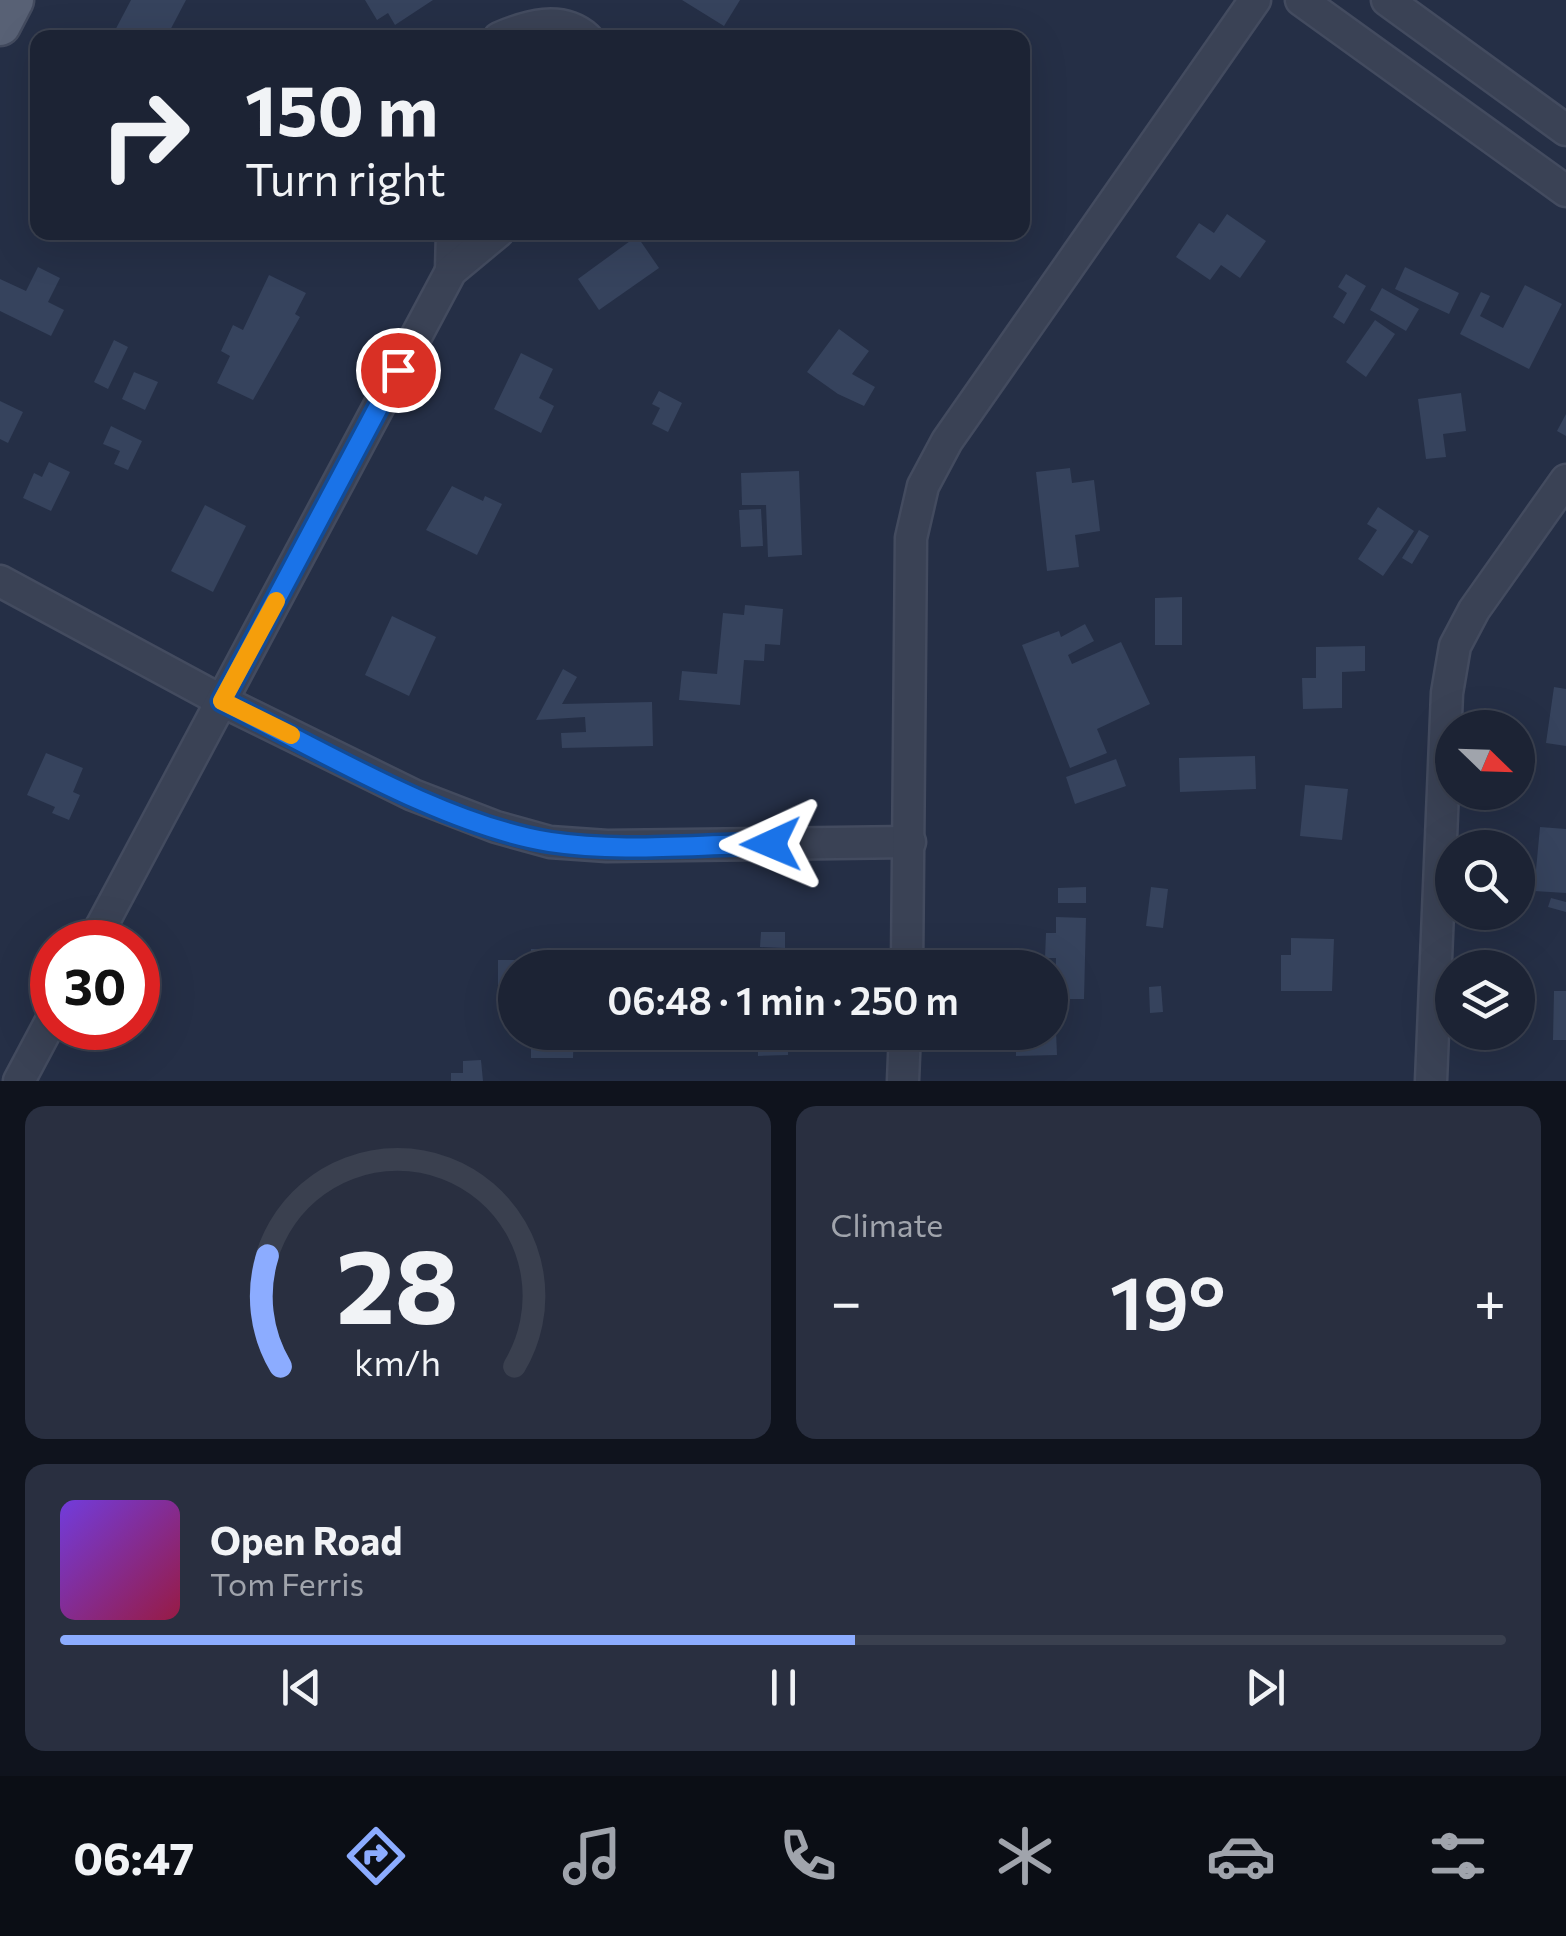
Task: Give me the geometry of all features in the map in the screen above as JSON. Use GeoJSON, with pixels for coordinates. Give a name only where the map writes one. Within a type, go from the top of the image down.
{"type":"FeatureCollection","features":[{"type":"Feature","properties":{"kind":"main road"},"geometry":{"type":"LineString","coordinates":[[0,25],[13,0]]}},
{"type":"Feature","properties":{"kind":"street"},"geometry":{"type":"LineString","coordinates":[[907,950],[911,538],[924,486],[947,440],[1255,0]]}},
{"type":"Feature","properties":{"kind":"street"},"geometry":{"type":"LineString","coordinates":[[1302,0],[1566,191]]}},
{"type":"Feature","properties":{"kind":"street"},"geometry":{"type":"LineString","coordinates":[[1387,0],[1566,130]]}},
{"type":"Feature","properties":{"kind":"street"},"geometry":{"type":"LineString","coordinates":[[517,30],[531,24],[569,30]]}},
{"type":"Feature","properties":{"kind":"street"},"geometry":{"type":"LineString","coordinates":[[451,271],[452,240]]}},
{"type":"Feature","properties":{"kind":"street"},"geometry":{"type":"LineString","coordinates":[[105,920],[451,271],[488,240]]}},
{"type":"Feature","properties":{"kind":"street"},"geometry":{"type":"LineString","coordinates":[[1431,1081],[1447,694],[1455,646],[1474,610],[1566,480]]}},
{"type":"Feature","properties":{"kind":"street"},"geometry":{"type":"LineString","coordinates":[[0,581],[222,701],[412,795],[496,828],[550,842],[607,846],[910,842]]}},
{"type":"Feature","properties":{"kind":"street"},"geometry":{"type":"LineString","coordinates":[[19,1081],[36,1050]]}},
{"type":"Feature","properties":{"kind":"street"},"geometry":{"type":"LineString","coordinates":[[903,1081],[904,1050]]}},
{"type":"Feature","properties":{"kind":"building"},"geometry":{"type":"Polygon","coordinates":[[[131,0],[186,0],[170,30],[115,30],[131,0]]]}},
{"type":"Feature","properties":{"kind":"building"},"geometry":{"type":"Polygon","coordinates":[[[365,0],[433,0],[395,25],[388,13],[377,20],[365,0]]]}},
{"type":"Feature","properties":{"kind":"building"},"geometry":{"type":"Polygon","coordinates":[[[682,0],[740,0],[724,26],[682,0]]]}},
{"type":"Feature","properties":{"kind":"building"},"geometry":{"type":"Polygon","coordinates":[[[1227,214],[1266,241],[1240,278],[1221,265],[1210,280],[1176,257],[1199,223],[1214,233],[1227,214]]]}},
{"type":"Feature","properties":{"kind":"building"},"geometry":{"type":"Polygon","coordinates":[[[632,240],[640,240],[659,268],[599,310],[578,279],[632,240]]]}},
{"type":"Feature","properties":{"kind":"building"},"geometry":{"type":"Polygon","coordinates":[[[38,267],[60,278],[48,302],[64,310],[51,336],[0,311],[0,279],[26,291],[38,267]]]}},
{"type":"Feature","properties":{"kind":"building"},"geometry":{"type":"Polygon","coordinates":[[[1405,267],[1459,293],[1449,314],[1395,289],[1405,267]]]}},
{"type":"Feature","properties":{"kind":"building"},"geometry":{"type":"Polygon","coordinates":[[[1346,274],[1366,286],[1344,324],[1333,317],[1347,293],[1338,287],[1346,274]]]}},
{"type":"Feature","properties":{"kind":"building"},"geometry":{"type":"Polygon","coordinates":[[[269,275],[306,293],[295,314],[300,317],[253,400],[217,383],[230,356],[221,351],[233,325],[243,330],[269,275]]]}},
{"type":"Feature","properties":{"kind":"building"},"geometry":{"type":"Polygon","coordinates":[[[1525,285],[1562,304],[1529,369],[1460,334],[1481,292],[1490,296],[1480,316],[1503,328],[1525,285]]]}},
{"type":"Feature","properties":{"kind":"building"},"geometry":{"type":"Polygon","coordinates":[[[1382,288],[1419,309],[1406,331],[1370,310],[1382,288]]]}},
{"type":"Feature","properties":{"kind":"building"},"geometry":{"type":"Polygon","coordinates":[[[1375,320],[1395,334],[1366,377],[1346,362],[1375,320]]]}},
{"type":"Feature","properties":{"kind":"building"},"geometry":{"type":"Polygon","coordinates":[[[839,329],[869,351],[852,374],[875,387],[864,406],[838,394],[807,372],[839,329]]]}},
{"type":"Feature","properties":{"kind":"building"},"geometry":{"type":"Polygon","coordinates":[[[114,340],[128,347],[108,389],[94,382],[114,340]]]}},
{"type":"Feature","properties":{"kind":"building"},"geometry":{"type":"Polygon","coordinates":[[[521,353],[553,369],[539,398],[554,406],[541,433],[494,409],[521,353]]]}},
{"type":"Feature","properties":{"kind":"building"},"geometry":{"type":"Polygon","coordinates":[[[134,372],[158,382],[145,410],[122,399],[134,372]]]}},
{"type":"Feature","properties":{"kind":"building"},"geometry":{"type":"Polygon","coordinates":[[[659,391],[682,403],[668,432],[652,424],[660,408],[652,404],[659,391]]]}},
{"type":"Feature","properties":{"kind":"building"},"geometry":{"type":"Polygon","coordinates":[[[1461,393],[1466,431],[1443,434],[1446,457],[1426,459],[1418,399],[1461,393]]]}},
{"type":"Feature","properties":{"kind":"building"},"geometry":{"type":"Polygon","coordinates":[[[0,401],[23,412],[8,443],[0,439],[0,401]]]}},
{"type":"Feature","properties":{"kind":"building"},"geometry":{"type":"Polygon","coordinates":[[[1566,414],[1566,436],[1557,431],[1566,414]]]}},
{"type":"Feature","properties":{"kind":"building"},"geometry":{"type":"Polygon","coordinates":[[[111,426],[142,441],[128,470],[114,464],[120,451],[103,444],[111,426]]]}},
{"type":"Feature","properties":{"kind":"building"},"geometry":{"type":"Polygon","coordinates":[[[49,462],[70,472],[51,511],[23,498],[34,473],[42,477],[49,462]]]}},
{"type":"Feature","properties":{"kind":"building"},"geometry":{"type":"Polygon","coordinates":[[[1070,468],[1072,483],[1094,480],[1100,531],[1075,535],[1079,567],[1047,571],[1036,472],[1070,468]]]}},
{"type":"Feature","properties":{"kind":"building"},"geometry":{"type":"Polygon","coordinates":[[[799,471],[802,555],[768,557],[766,505],[742,505],[741,473],[799,471]]]}},
{"type":"Feature","properties":{"kind":"building"},"geometry":{"type":"Polygon","coordinates":[[[452,486],[483,501],[485,496],[502,504],[477,555],[426,530],[452,486]]]}},
{"type":"Feature","properties":{"kind":"building"},"geometry":{"type":"Polygon","coordinates":[[[205,505],[246,526],[213,592],[171,571],[205,505]]]}},
{"type":"Feature","properties":{"kind":"building"},"geometry":{"type":"Polygon","coordinates":[[[1378,507],[1414,531],[1383,576],[1358,559],[1377,530],[1367,524],[1378,507]]]}},
{"type":"Feature","properties":{"kind":"building"},"geometry":{"type":"Polygon","coordinates":[[[761,509],[763,546],[741,547],[739,510],[761,509]]]}},
{"type":"Feature","properties":{"kind":"building"},"geometry":{"type":"Polygon","coordinates":[[[1419,530],[1429,536],[1412,564],[1402,558],[1419,530]]]}},
{"type":"Feature","properties":{"kind":"building"},"geometry":{"type":"Polygon","coordinates":[[[1182,597],[1182,645],[1155,645],[1155,598],[1182,597]]]}},
{"type":"Feature","properties":{"kind":"building"},"geometry":{"type":"Polygon","coordinates":[[[745,605],[783,609],[780,645],[765,644],[764,661],[744,660],[740,705],[679,700],[682,671],[717,674],[723,613],[744,615],[745,605]]]}},
{"type":"Feature","properties":{"kind":"building"},"geometry":{"type":"Polygon","coordinates":[[[392,616],[436,637],[409,696],[365,675],[392,616]]]}},
{"type":"Feature","properties":{"kind":"building"},"geometry":{"type":"Polygon","coordinates":[[[1085,624],[1094,641],[1068,655],[1072,664],[1121,642],[1150,704],[1097,729],[1107,753],[1070,768],[1022,645],[1059,631],[1061,637],[1085,624]]]}},
{"type":"Feature","properties":{"kind":"building"},"geometry":{"type":"Polygon","coordinates":[[[1365,646],[1365,671],[1342,672],[1342,708],[1303,709],[1302,678],[1316,678],[1316,647],[1365,646]]]}},
{"type":"Feature","properties":{"kind":"building"},"geometry":{"type":"Polygon","coordinates":[[[563,669],[577,677],[562,704],[652,702],[653,746],[562,748],[561,733],[586,732],[585,717],[536,720],[563,669]]]}},
{"type":"Feature","properties":{"kind":"building"},"geometry":{"type":"Polygon","coordinates":[[[1554,687],[1566,689],[1566,746],[1546,743],[1554,687]]]}},
{"type":"Feature","properties":{"kind":"building"},"geometry":{"type":"Polygon","coordinates":[[[46,753],[83,768],[73,792],[80,795],[69,820],[52,813],[55,807],[27,795],[46,753]]]}},
{"type":"Feature","properties":{"kind":"building"},"geometry":{"type":"Polygon","coordinates":[[[1255,756],[1256,789],[1180,792],[1179,758],[1255,756]]]}},
{"type":"Feature","properties":{"kind":"building"},"geometry":{"type":"Polygon","coordinates":[[[1116,759],[1126,786],[1075,804],[1066,777],[1116,759]]]}},
{"type":"Feature","properties":{"kind":"building"},"geometry":{"type":"Polygon","coordinates":[[[1305,785],[1348,789],[1342,840],[1300,836],[1305,785]]]}},
{"type":"Feature","properties":{"kind":"building"},"geometry":{"type":"Polygon","coordinates":[[[1540,827],[1566,829],[1566,893],[1535,891],[1540,827]]]}},
{"type":"Feature","properties":{"kind":"building"},"geometry":{"type":"Polygon","coordinates":[[[1086,887],[1086,903],[1058,903],[1058,888],[1086,887]]]}},
{"type":"Feature","properties":{"kind":"building"},"geometry":{"type":"Polygon","coordinates":[[[1151,887],[1168,889],[1163,928],[1146,926],[1151,887]]]}},
{"type":"Feature","properties":{"kind":"building"},"geometry":{"type":"Polygon","coordinates":[[[1551,898],[1566,902],[1566,912],[1548,907],[1551,898]]]}},
{"type":"Feature","properties":{"kind":"building"},"geometry":{"type":"Polygon","coordinates":[[[1056,917],[1086,918],[1084,999],[1068,999],[1068,950],[1045,950],[1046,933],[1056,933],[1056,917]]]}},
{"type":"Feature","properties":{"kind":"building"},"geometry":{"type":"Polygon","coordinates":[[[761,932],[785,932],[785,948],[760,947],[761,932]]]}},
{"type":"Feature","properties":{"kind":"building"},"geometry":{"type":"Polygon","coordinates":[[[1291,938],[1334,939],[1332,991],[1281,991],[1281,955],[1291,955],[1291,938]]]}},
{"type":"Feature","properties":{"kind":"building"},"geometry":{"type":"Polygon","coordinates":[[[1161,986],[1163,1012],[1150,1013],[1149,987],[1161,986]]]}},
{"type":"Feature","properties":{"kind":"building"},"geometry":{"type":"Polygon","coordinates":[[[1554,991],[1566,991],[1566,1040],[1553,1040],[1554,991]]]}},
{"type":"Feature","properties":{"kind":"building"},"geometry":{"type":"Polygon","coordinates":[[[531,1050],[573,1050],[573,1058],[531,1058],[531,1050]]]}},
{"type":"Feature","properties":{"kind":"building"},"geometry":{"type":"Polygon","coordinates":[[[758,1050],[788,1050],[788,1055],[758,1056],[758,1050]]]}},
{"type":"Feature","properties":{"kind":"building"},"geometry":{"type":"Polygon","coordinates":[[[1016,1050],[1057,1050],[1057,1055],[1016,1056],[1016,1050]]]}},
{"type":"Feature","properties":{"kind":"building"},"geometry":{"type":"Polygon","coordinates":[[[481,1060],[483,1081],[451,1081],[451,1073],[463,1073],[463,1061],[481,1060]]]}},
{"type":"Feature","properties":{"kind":"slow traffic"},"geometry":{"type":"LineString","coordinates":[[276,601],[222,701],[291,735]]}},
{"type":"Feature","properties":{"kind":"route"},"geometry":{"type":"LineString","coordinates":[[398,370],[222,701],[412,795],[496,828],[550,842],[607,846],[771,844]]}}]}
